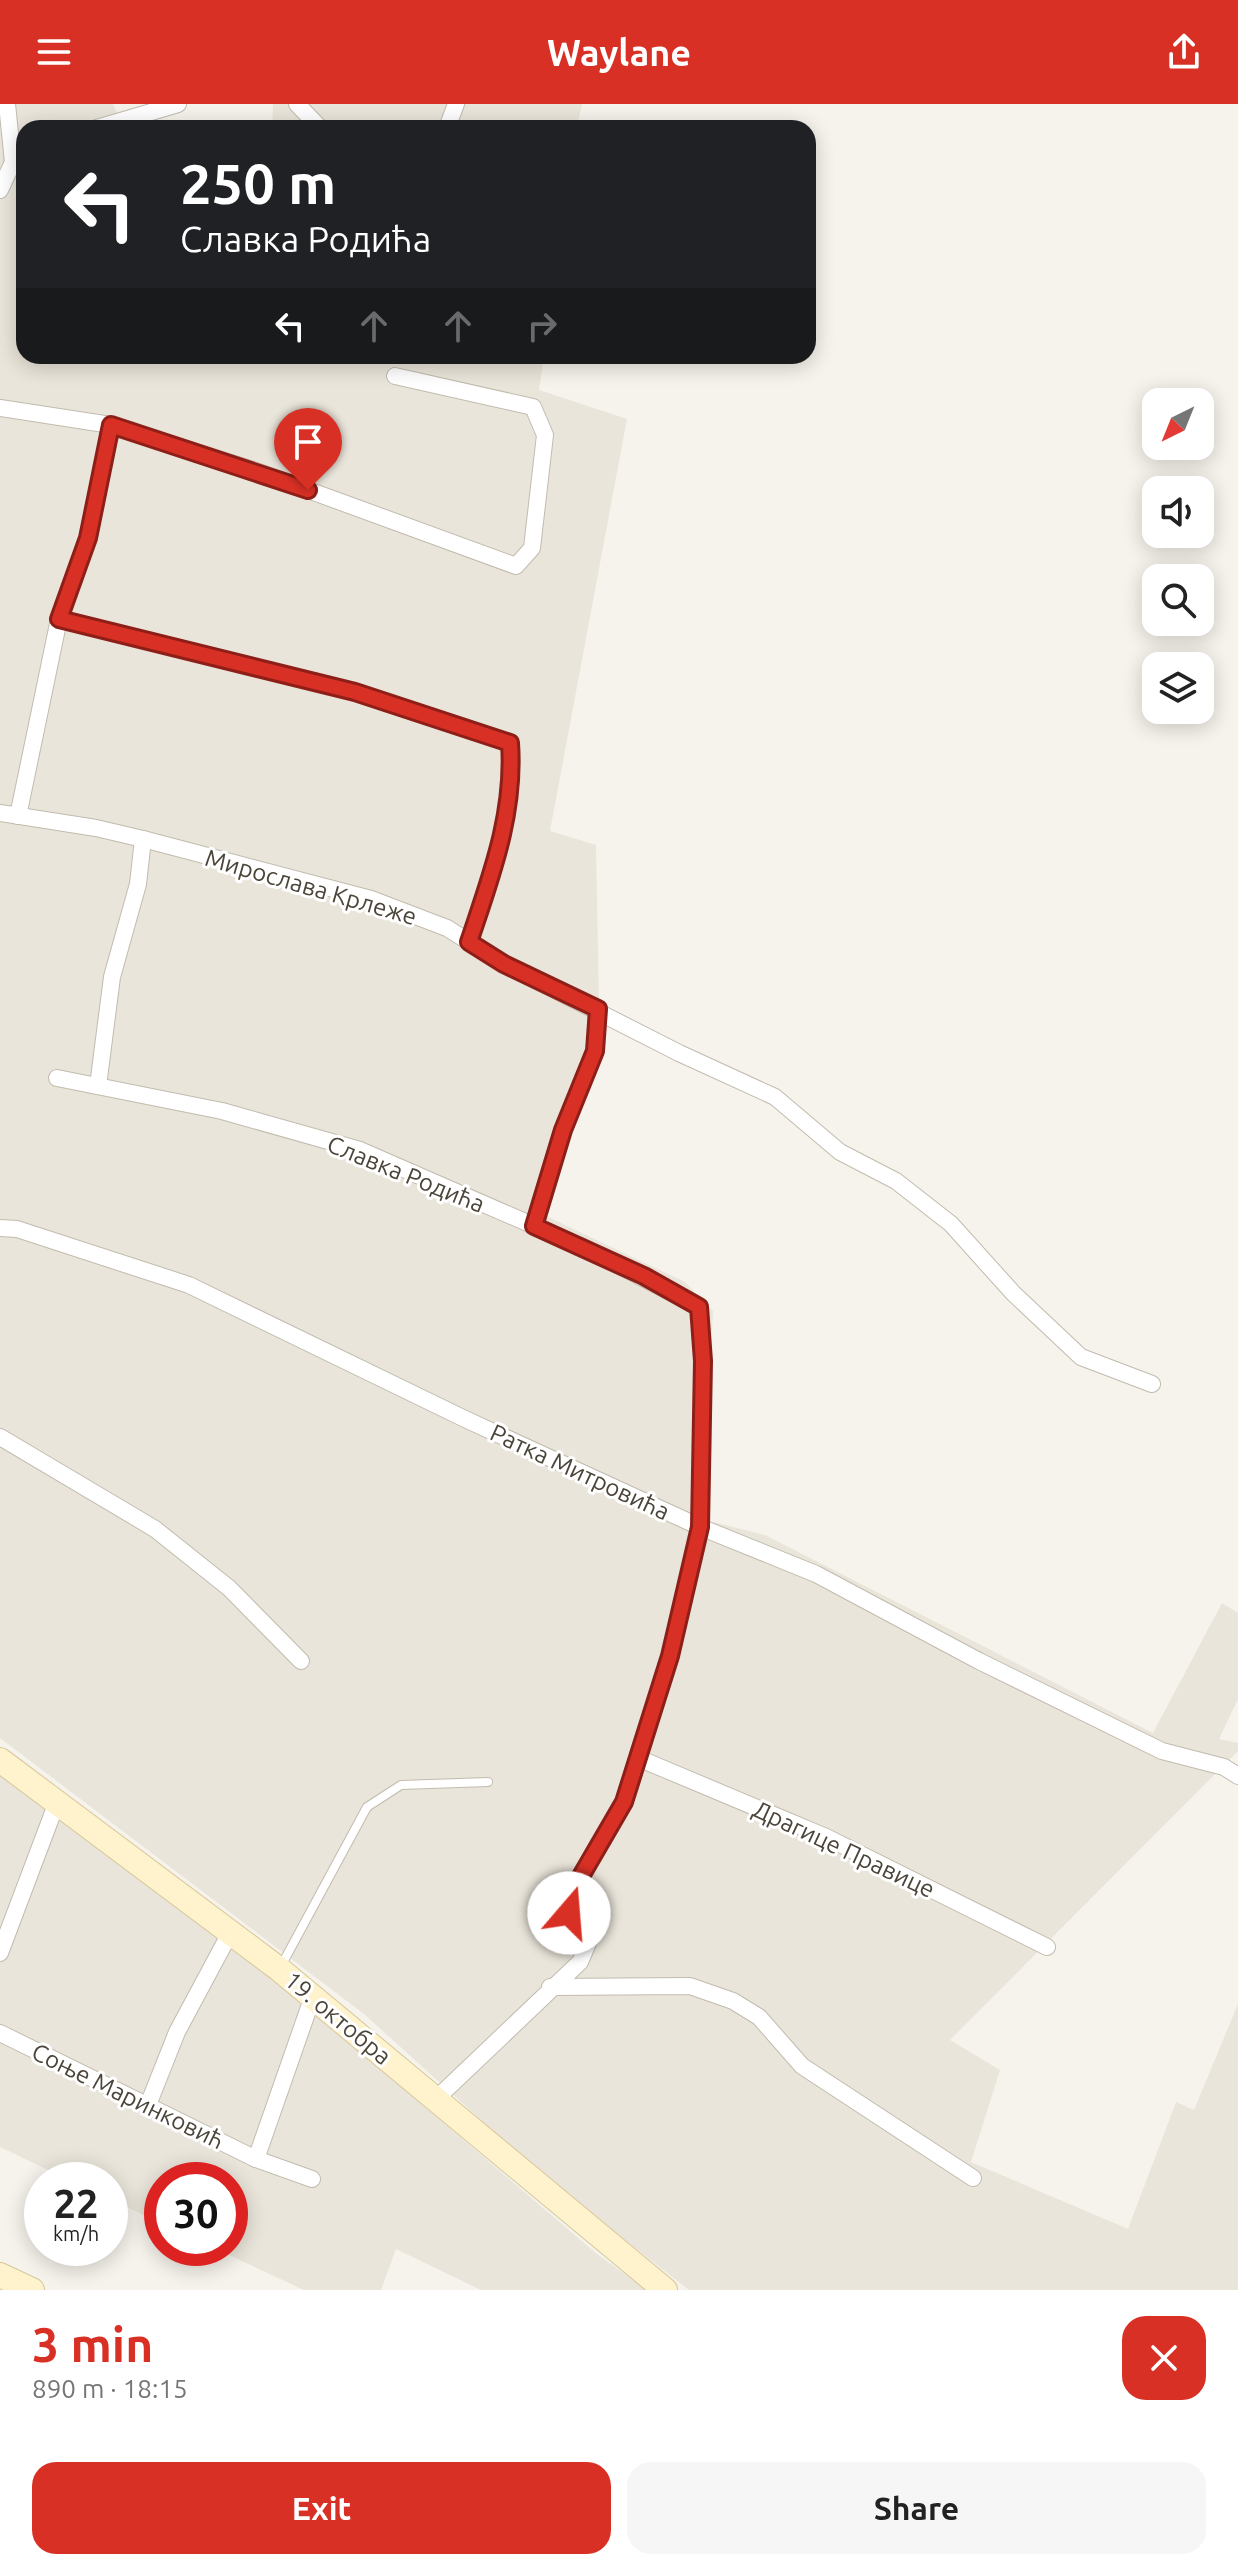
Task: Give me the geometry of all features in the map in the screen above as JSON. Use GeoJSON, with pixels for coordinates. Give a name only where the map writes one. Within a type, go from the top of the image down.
{"type":"FeatureCollection","features":[{"type":"Feature","properties":{"kind":"street"},"geometry":{"type":"LineString","coordinates":[[7,104],[16,144]]}},
{"type":"Feature","properties":{"kind":"street"},"geometry":{"type":"LineString","coordinates":[[124,120],[178,104]]}},
{"type":"Feature","properties":{"kind":"street"},"geometry":{"type":"LineString","coordinates":[[297,104],[312,120]]}},
{"type":"Feature","properties":{"kind":"street"},"geometry":{"type":"LineString","coordinates":[[0,190],[16,162]]}},
{"type":"Feature","properties":{"kind":"street"},"geometry":{"type":"LineString","coordinates":[[0,408],[111,425],[256,471],[516,566],[532,548],[545,435],[533,407],[395,376]]}},
{"type":"Feature","properties":{"kind":"street"},"geometry":{"type":"LineString","coordinates":[[18,816],[59,619],[88,538],[111,425]]}},
{"type":"Feature","properties":{"kind":"street"},"geometry":{"type":"LineString","coordinates":[[59,619],[355,692],[510,743],[513,784],[503,839],[469,942]]}},
{"type":"Feature","properties":{"kind":"street","name":"Мирослава Крлеже"},"geometry":{"type":"LineString","coordinates":[[0,813],[96,828],[143,839],[371,899],[447,928],[504,964],[598,1009],[679,1053],[775,1097],[840,1152],[896,1181],[951,1224],[1013,1293],[1081,1357],[1152,1384]]}},
{"type":"Feature","properties":{"kind":"street"},"geometry":{"type":"LineString","coordinates":[[98,1086],[112,977],[138,884],[143,839]]}},
{"type":"Feature","properties":{"kind":"street"},"geometry":{"type":"LineString","coordinates":[[534,1226],[563,1130],[595,1051],[598,1009]]}},
{"type":"Feature","properties":{"kind":"street","name":"Славка Родића"},"geometry":{"type":"LineString","coordinates":[[57,1078],[222,1111],[360,1150],[644,1276],[699,1307],[703,1361],[700,1527]]}},
{"type":"Feature","properties":{"kind":"street","name":"Ратка Митровића"},"geometry":{"type":"LineString","coordinates":[[0,1228],[17,1229],[189,1285],[465,1419],[700,1527],[816,1574],[979,1661],[1162,1751],[1224,1767],[1238,1776]]}},
{"type":"Feature","properties":{"kind":"street"},"geometry":{"type":"LineString","coordinates":[[0,1437],[155,1529],[229,1588],[301,1661]]}},
{"type":"Feature","properties":{"kind":"street"},"geometry":{"type":"LineString","coordinates":[[436,2099],[550,1987],[580,1962],[588,1943],[569,1913],[577,1883],[624,1802],[670,1656],[700,1527]]}},
{"type":"Feature","properties":{"kind":"street","name":"Драгице Правице"},"geometry":{"type":"LineString","coordinates":[[638,1758],[826,1837],[1047,1947]]}},
{"type":"Feature","properties":{"kind":"street","name":"19. октобра"},"geometry":{"type":"LineString","coordinates":[[0,1760],[313,1996],[665,2290]]}},
{"type":"Feature","properties":{"kind":"street"},"geometry":{"type":"LineString","coordinates":[[0,1953],[57,1802]]}},
{"type":"Feature","properties":{"kind":"street"},"geometry":{"type":"LineString","coordinates":[[148,2105],[177,2032],[230,1933]]}},
{"type":"Feature","properties":{"kind":"street"},"geometry":{"type":"LineString","coordinates":[[550,1987],[677,1985],[733,2001],[759,2017],[802,2066],[973,2178]]}},
{"type":"Feature","properties":{"kind":"street","name":"Соње Маринковић"},"geometry":{"type":"LineString","coordinates":[[256,2159],[313,1996]]}},
{"type":"Feature","properties":{"kind":"street","name":"Соње Маринковић"},"geometry":{"type":"LineString","coordinates":[[0,2033],[256,2159],[312,2179]]}},
{"type":"Feature","properties":{"kind":"street"},"geometry":{"type":"LineString","coordinates":[[0,2275],[32,2290]]}},
{"type":"Feature","properties":{"kind":"lane"},"geometry":{"type":"LineString","coordinates":[[279,1969],[367,1807],[401,1785],[488,1782]]}},
{"type":"Feature","properties":{"kind":"shaded area"},"geometry":{"type":"Polygon","coordinates":[[[0,104],[113,104],[120,120],[16,120],[16,364],[543,364],[539,390],[627,419],[550,831],[596,845],[600,1061],[572,1120],[544,1215],[685,1282],[713,1311],[701,1519],[765,1535],[1153,1733],[1222,1603],[1238,1613],[1238,1699],[1219,1739],[1238,1743],[1238,1751],[950,2040],[1000,2070],[971,2162],[1128,2229],[1176,2102],[1194,2110],[1238,2004],[1238,2290],[689,2290],[543,2176],[364,2014],[0,1738],[0,104]]]}},
{"type":"Feature","properties":{"kind":"shaded area"},"geometry":{"type":"Polygon","coordinates":[[[273,104],[582,104],[579,120],[272,120],[273,104]]]}},
{"type":"Feature","properties":{"kind":"shaded area"},"geometry":{"type":"Polygon","coordinates":[[[0,1771],[282,1985],[597,2254],[647,2290],[481,2290],[396,2249],[381,2290],[304,2290],[248,2264],[248,2162],[144,2162],[144,2215],[128,2208],[128,2162],[31,2162],[0,2147],[0,1771]]]}},
{"type":"Feature","properties":{"kind":"route"},"geometry":{"type":"LineString","coordinates":[[308,490],[111,425],[88,538],[59,619],[355,692],[510,743],[513,784],[503,839],[469,942],[504,964],[598,1009],[595,1051],[563,1130],[534,1226],[644,1276],[699,1307],[703,1361],[700,1527],[670,1656],[624,1802],[577,1883],[569,1913]]}}]}
